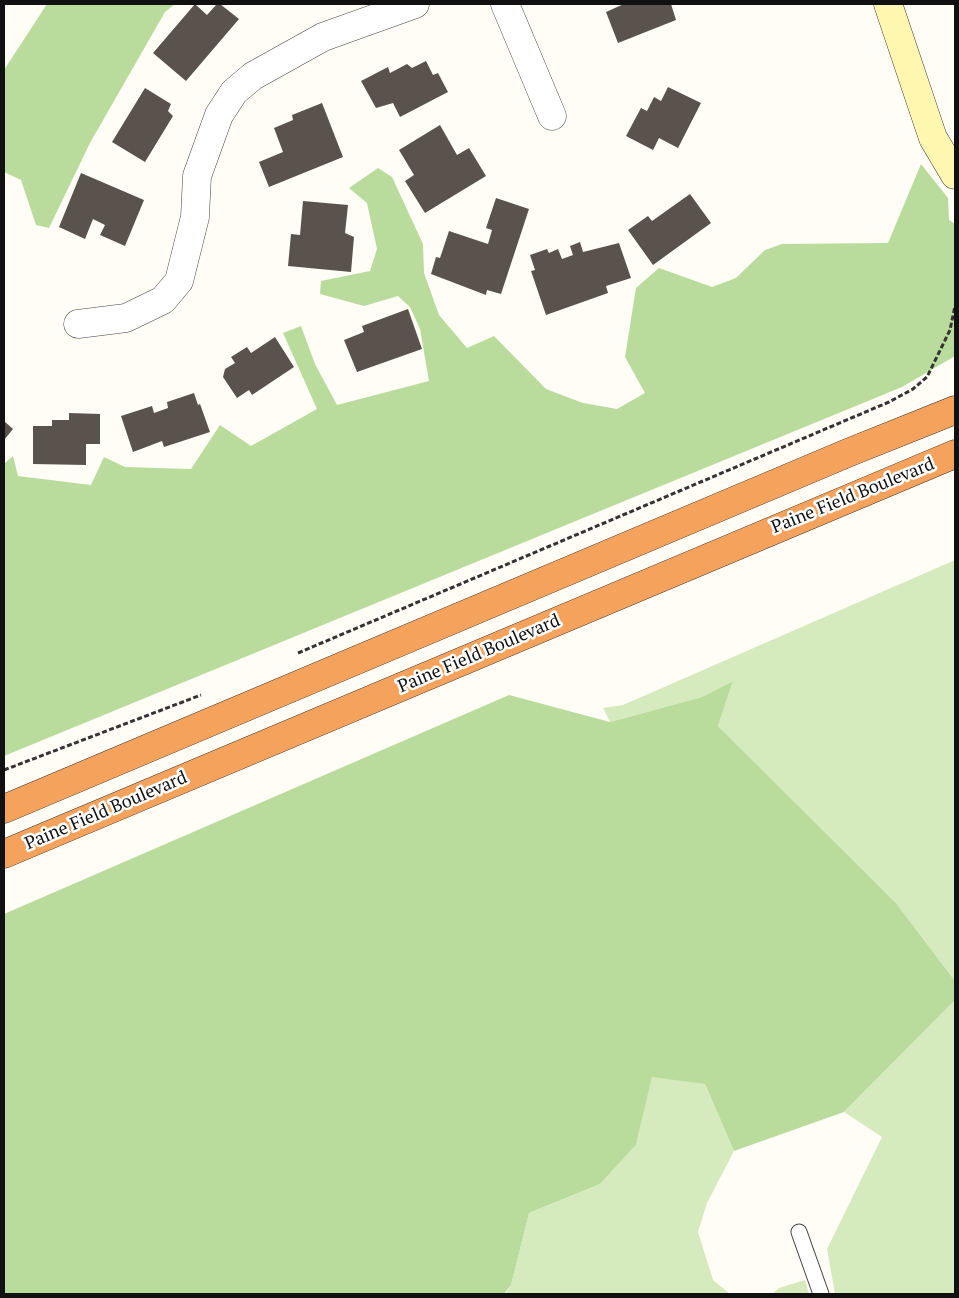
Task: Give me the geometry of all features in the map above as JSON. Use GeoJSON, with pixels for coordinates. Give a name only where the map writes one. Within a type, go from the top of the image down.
{"type":"FeatureCollection","features":[{"type":"Feature","properties":{"kind":"highway"},"geometry":{"type":"LineString","coordinates":[[4,809],[850,452],[955,410]]}},
{"type":"Feature","properties":{"kind":"highway","name":"Paine Field Boulevard"},"geometry":{"type":"LineString","coordinates":[[4,854],[955,454]]}},
{"type":"Feature","properties":{"kind":"street"},"geometry":{"type":"LineString","coordinates":[[78,324],[126,318],[163,300],[179,281],[196,217],[197,176],[218,115],[234,92],[253,76],[323,37],[415,4]]}},
{"type":"Feature","properties":{"kind":"street"},"geometry":{"type":"LineString","coordinates":[[505,4],[552,116]]}},
{"type":"Feature","properties":{"kind":"street"},"geometry":{"type":"LineString","coordinates":[[888,4],[933,138],[955,175]]}},
{"type":"Feature","properties":{"kind":"lane"},"geometry":{"type":"LineString","coordinates":[[799,1232],[820,1294]]}},
{"type":"Feature","properties":{"kind":"path"},"geometry":{"type":"LineString","coordinates":[[297,654],[889,402],[913,389],[927,377],[950,330],[955,306]]}},
{"type":"Feature","properties":{"kind":"path"},"geometry":{"type":"LineString","coordinates":[[4,770],[207,692]]}},
{"type":"Feature","properties":{"kind":"green space"},"geometry":{"type":"Polygon","coordinates":[[[47,4],[175,4],[165,12],[90,143],[49,228],[36,225],[21,180],[4,172],[4,70],[47,4]]]}},
{"type":"Feature","properties":{"kind":"green space"},"geometry":{"type":"Polygon","coordinates":[[[921,164],[948,198],[949,220],[955,224],[955,356],[902,387],[4,756],[4,464],[13,456],[18,476],[91,485],[104,457],[125,467],[191,469],[220,425],[251,446],[317,409],[283,333],[301,326],[315,364],[337,405],[429,381],[420,329],[410,307],[398,296],[364,306],[320,294],[321,281],[370,271],[377,249],[367,203],[349,188],[378,168],[392,177],[423,244],[424,273],[439,315],[467,348],[494,336],[546,389],[583,403],[617,409],[645,393],[625,357],[636,288],[659,268],[712,287],[736,278],[765,250],[782,244],[888,243],[921,164]]]}},
{"type":"Feature","properties":{"kind":"green space"},"geometry":{"type":"Polygon","coordinates":[[[955,560],[955,981],[896,903],[718,726],[733,681],[702,697],[610,722],[603,708],[623,705],[955,560]]]}},
{"type":"Feature","properties":{"kind":"green space"},"geometry":{"type":"Polygon","coordinates":[[[733,681],[718,726],[896,903],[955,981],[955,1000],[844,1112],[734,1151],[705,1084],[652,1077],[636,1145],[600,1184],[529,1213],[511,1285],[504,1294],[4,1294],[4,914],[509,695],[610,722],[702,697],[733,681]]]}},
{"type":"Feature","properties":{"kind":"green space"},"geometry":{"type":"Polygon","coordinates":[[[955,1000],[955,1294],[835,1294],[827,1249],[882,1137],[844,1112],[955,1000]]]}},
{"type":"Feature","properties":{"kind":"green space"},"geometry":{"type":"Polygon","coordinates":[[[652,1076],[705,1084],[734,1151],[707,1203],[698,1232],[713,1280],[730,1294],[505,1294],[511,1285],[529,1213],[600,1184],[636,1145],[652,1076]]]}},
{"type":"Feature","properties":{"kind":"green space"},"geometry":{"type":"Polygon","coordinates":[[[805,1280],[809,1294],[772,1294],[779,1288],[805,1280]]]}},
{"type":"Feature","properties":{"kind":"building"},"geometry":{"type":"Polygon","coordinates":[[[195,4],[207,15],[217,4],[220,4],[239,19],[186,81],[153,53],[195,4]]]}},
{"type":"Feature","properties":{"kind":"building"},"geometry":{"type":"Polygon","coordinates":[[[624,4],[671,4],[676,20],[618,43],[606,12],[624,4]]]}},
{"type":"Feature","properties":{"kind":"building"},"geometry":{"type":"Polygon","coordinates":[[[426,61],[433,75],[438,73],[448,92],[400,117],[393,103],[376,108],[361,81],[388,67],[390,73],[407,64],[412,68],[426,61]]]}},
{"type":"Feature","properties":{"kind":"building"},"geometry":{"type":"Polygon","coordinates":[[[668,87],[701,103],[678,148],[659,138],[653,150],[626,136],[641,108],[647,111],[654,97],[661,101],[668,87]]]}},
{"type":"Feature","properties":{"kind":"building"},"geometry":{"type":"Polygon","coordinates":[[[145,88],[171,104],[168,111],[173,116],[145,162],[112,142],[145,88]]]}},
{"type":"Feature","properties":{"kind":"building"},"geometry":{"type":"Polygon","coordinates":[[[322,103],[343,157],[269,187],[259,162],[283,152],[274,128],[293,120],[292,115],[322,103]]]}},
{"type":"Feature","properties":{"kind":"building"},"geometry":{"type":"Polygon","coordinates":[[[440,125],[457,155],[469,148],[486,176],[425,213],[405,181],[414,175],[399,150],[440,125]]]}},
{"type":"Feature","properties":{"kind":"building"},"geometry":{"type":"Polygon","coordinates":[[[81,173],[144,200],[125,246],[100,235],[105,225],[93,219],[85,239],[59,227],[81,173]]]}},
{"type":"Feature","properties":{"kind":"building"},"geometry":{"type":"Polygon","coordinates":[[[690,194],[711,223],[653,265],[628,230],[648,216],[652,221],[690,194]]]}},
{"type":"Feature","properties":{"kind":"building"},"geometry":{"type":"Polygon","coordinates":[[[496,198],[529,209],[501,294],[487,290],[486,295],[431,274],[436,257],[440,258],[449,231],[488,244],[492,230],[486,228],[496,198]]]}},
{"type":"Feature","properties":{"kind":"building"},"geometry":{"type":"Polygon","coordinates":[[[303,201],[348,205],[345,233],[354,237],[351,272],[288,266],[291,234],[300,235],[303,201]]]}},
{"type":"Feature","properties":{"kind":"building"},"geometry":{"type":"Polygon","coordinates":[[[580,242],[583,252],[619,243],[631,278],[606,286],[608,293],[546,315],[531,271],[535,270],[530,255],[547,249],[549,253],[558,249],[562,259],[573,255],[570,246],[580,242]]]}},
{"type":"Feature","properties":{"kind":"building"},"geometry":{"type":"Polygon","coordinates":[[[408,309],[422,349],[357,372],[344,340],[364,332],[362,326],[408,309]]]}},
{"type":"Feature","properties":{"kind":"building"},"geometry":{"type":"Polygon","coordinates":[[[275,337],[294,367],[252,395],[249,390],[237,398],[223,377],[225,369],[235,363],[231,357],[247,347],[251,353],[275,337]]]}},
{"type":"Feature","properties":{"kind":"building"},"geometry":{"type":"Polygon","coordinates":[[[194,393],[210,432],[164,447],[162,441],[133,452],[121,416],[152,406],[154,413],[168,408],[167,402],[194,393]]]}},
{"type":"Feature","properties":{"kind":"building"},"geometry":{"type":"Polygon","coordinates":[[[69,413],[100,414],[100,444],[86,444],[86,465],[33,464],[33,426],[52,426],[52,420],[69,420],[69,413]]]}},
{"type":"Feature","properties":{"kind":"building"},"geometry":{"type":"Polygon","coordinates":[[[4,421],[13,429],[4,440],[4,421]]]}}]}
